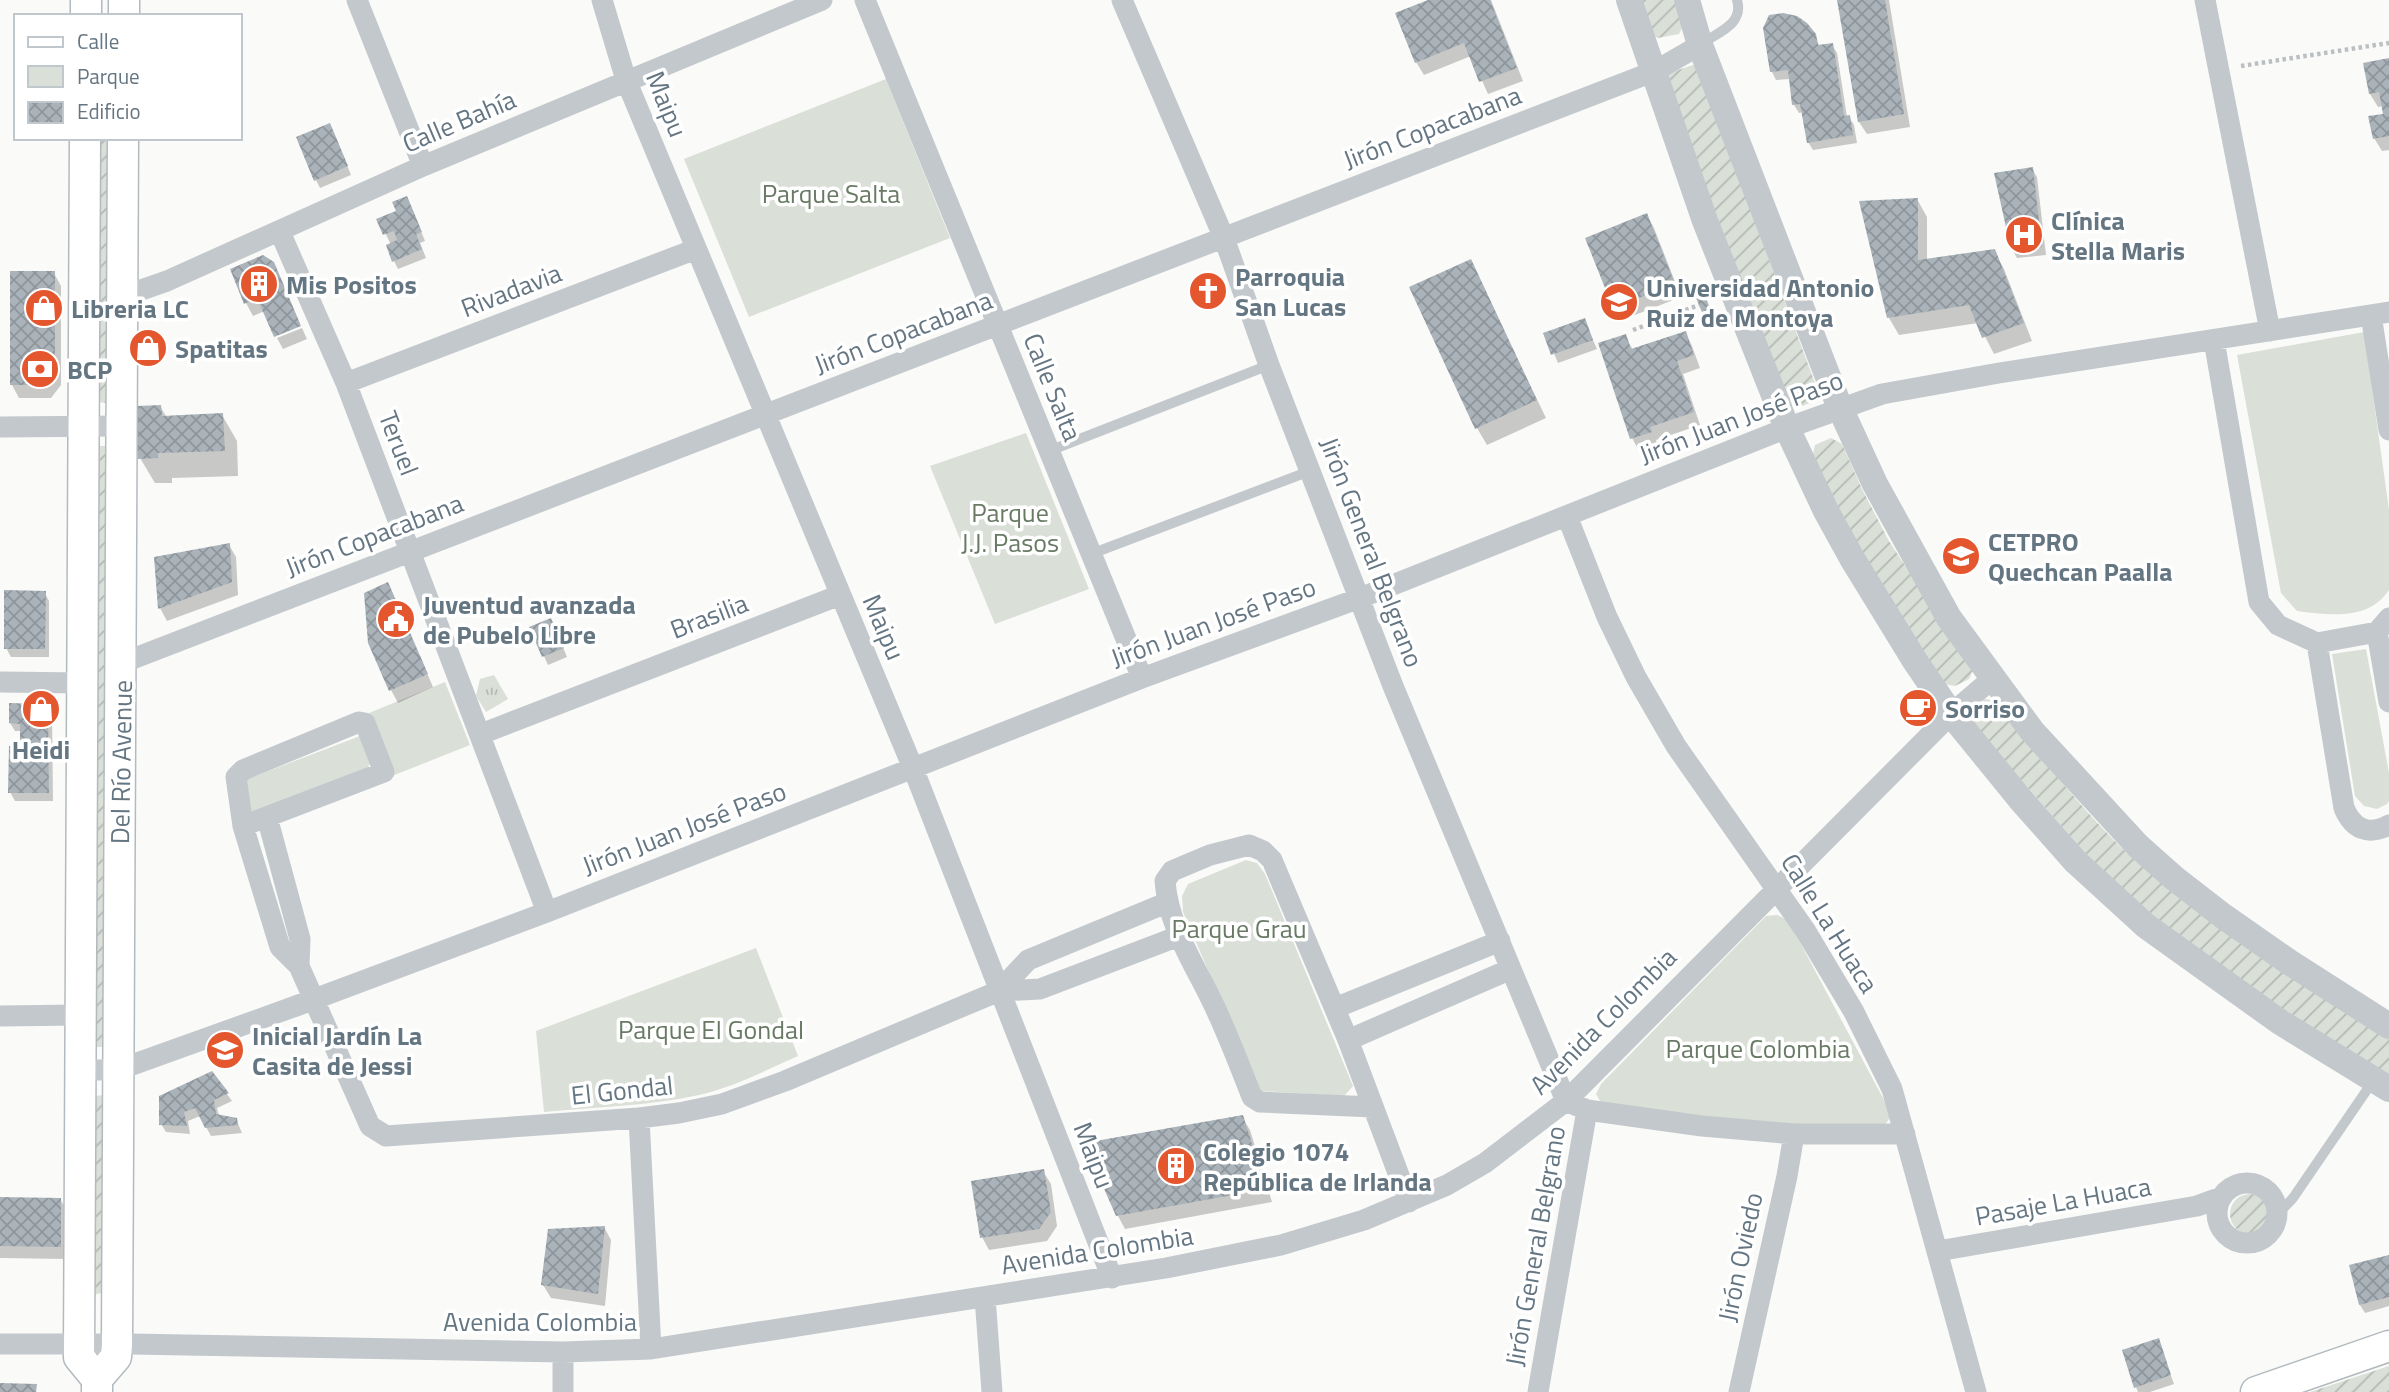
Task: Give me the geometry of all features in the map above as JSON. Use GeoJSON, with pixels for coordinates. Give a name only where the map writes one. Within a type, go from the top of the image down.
{"type":"FeatureCollection","features":[{"type":"Feature","properties":{"kind":"main road","name":"Del Río Avenue"},"geometry":{"type":"LineString","coordinates":[[85,140],[79,1357],[97,1385],[116,1357],[117,1345],[123,140]]}},
{"type":"Feature","properties":{"kind":"main road"},"geometry":{"type":"LineString","coordinates":[[2265,1390],[2389,1346]]}},
{"type":"Feature","properties":{"kind":"street"},"geometry":{"type":"LineString","coordinates":[[357,0],[423,166]]}},
{"type":"Feature","properties":{"kind":"street","name":"Maipu"},"geometry":{"type":"LineString","coordinates":[[602,0],[626,80],[913,768],[1112,1278]]}},
{"type":"Feature","properties":{"kind":"street","name":"Calle Bahía"},"geometry":{"type":"LineString","coordinates":[[121,297],[167,281],[423,166],[822,0]]}},
{"type":"Feature","properties":{"kind":"street","name":"Calle Salta"},"geometry":{"type":"LineString","coordinates":[[865,0],[1142,678]]}},
{"type":"Feature","properties":{"kind":"street","name":"Jirón General Belgrano"},"geometry":{"type":"LineString","coordinates":[[1122,0],[1224,238],[1269,365],[1393,686],[1566,1101],[1587,1110],[1702,1126],[1794,1134],[1905,1133]]}},
{"type":"Feature","properties":{"kind":"street"},"geometry":{"type":"LineString","coordinates":[[1629,0],[1705,221],[1787,428],[1826,511],[1853,560],[1951,714],[2076,862],[2146,926],[2270,1015],[2381,1085]]}},
{"type":"Feature","properties":{"kind":"street"},"geometry":{"type":"LineString","coordinates":[[1687,0],[1700,45],[1840,408],[1875,484],[1949,618],[2032,731],[2138,846],[2174,878],[2288,962],[2389,1026]]}},
{"type":"Feature","properties":{"kind":"street"},"geometry":{"type":"LineString","coordinates":[[2205,0],[2270,331]]}},
{"type":"Feature","properties":{"kind":"street","name":"Jirón Copacabana"},"geometry":{"type":"LineString","coordinates":[[122,663],[1655,71],[1700,45]]}},
{"type":"Feature","properties":{"kind":"street","name":"Teruel"},"geometry":{"type":"LineString","coordinates":[[280,232],[346,383],[547,912]]}},
{"type":"Feature","properties":{"kind":"street","name":"Rivadavia"},"geometry":{"type":"LineString","coordinates":[[346,383],[696,250]]}},
{"type":"Feature","properties":{"kind":"street"},"geometry":{"type":"LineString","coordinates":[[2380,314],[2389,430]]}},
{"type":"Feature","properties":{"kind":"street","name":"Jirón Juan José Paso"},"geometry":{"type":"LineString","coordinates":[[81,1070],[118,1070],[547,912],[1840,408],[1895,391],[2380,314]]}},
{"type":"Feature","properties":{"kind":"street"},"geometry":{"type":"LineString","coordinates":[[2214,340],[2259,602],[2278,625],[2317,643],[2383,625],[2389,702]]}},
{"type":"Feature","properties":{"kind":"street"},"geometry":{"type":"LineString","coordinates":[[0,427],[121,426]]}},
{"type":"Feature","properties":{"kind":"street","name":"Calle La Huaca"},"geometry":{"type":"LineString","coordinates":[[1567,516],[1607,617],[1636,677],[1676,746],[1777,887],[1811,940],[1870,1044],[1892,1089],[1976,1392]]}},
{"type":"Feature","properties":{"kind":"street","name":"Brasilia"},"geometry":{"type":"LineString","coordinates":[[481,734],[840,595]]}},
{"type":"Feature","properties":{"kind":"street"},"geometry":{"type":"LineString","coordinates":[[2317,643],[2344,808],[2350,821],[2361,829],[2378,831],[2389,825]]}},
{"type":"Feature","properties":{"kind":"street","name":"Avenida Colombia"},"geometry":{"type":"LineString","coordinates":[[0,1344],[564,1352],[651,1349],[1112,1278],[1281,1245],[1364,1220],[1447,1185],[1485,1163],[1566,1101],[1951,714],[1993,678]]}},
{"type":"Feature","properties":{"kind":"street"},"geometry":{"type":"LineString","coordinates":[[0,682],[83,683]]}},
{"type":"Feature","properties":{"kind":"street"},"geometry":{"type":"LineString","coordinates":[[243,826],[384,772],[365,723],[359,722],[243,770],[236,777],[243,826],[280,947],[299,966]]}},
{"type":"Feature","properties":{"kind":"street"},"geometry":{"type":"LineString","coordinates":[[267,817],[300,939],[299,966]]}},
{"type":"Feature","properties":{"kind":"street"},"geometry":{"type":"LineString","coordinates":[[1373,1107],[1260,1102],[1252,1097],[1166,904],[1165,881],[1172,871],[1210,855],[1249,845],[1263,851],[1272,860],[1348,1040],[1409,1202]]}},
{"type":"Feature","properties":{"kind":"street","name":"El Gondal"},"geometry":{"type":"LineString","coordinates":[[999,991],[1028,960],[1166,904]]}},
{"type":"Feature","properties":{"kind":"street","name":"El Gondal"},"geometry":{"type":"LineString","coordinates":[[299,966],[370,1126],[386,1136],[639,1118],[722,1104],[785,1082],[999,991],[1040,989],[1179,936]]}},
{"type":"Feature","properties":{"kind":"street"},"geometry":{"type":"LineString","coordinates":[[1335,1008],[1500,941]]}},
{"type":"Feature","properties":{"kind":"street"},"geometry":{"type":"LineString","coordinates":[[1348,1040],[1511,969]]}},
{"type":"Feature","properties":{"kind":"street"},"geometry":{"type":"LineString","coordinates":[[0,1016],[80,1015]]}},
{"type":"Feature","properties":{"kind":"street","name":"Jirón General Belgrano"},"geometry":{"type":"LineString","coordinates":[[1538,1392],[1587,1110]]}},
{"type":"Feature","properties":{"kind":"street"},"geometry":{"type":"LineString","coordinates":[[639,1118],[651,1349]]}},
{"type":"Feature","properties":{"kind":"street","name":"Jirón Oviedo"},"geometry":{"type":"LineString","coordinates":[[1739,1392],[1794,1134]]}},
{"type":"Feature","properties":{"kind":"street"},"geometry":{"type":"LineString","coordinates":[[2250,1183],[2265,1189],[2282,1204],[2272,1231],[2264,1239],[2253,1243],[2241,1243],[2231,1239],[2222,1231],[2218,1220],[2217,1209],[2222,1198],[2233,1186],[2250,1183]]}},
{"type":"Feature","properties":{"kind":"street","name":"Pasaje La Huaca"},"geometry":{"type":"LineString","coordinates":[[1938,1251],[2197,1206],[2222,1198]]}},
{"type":"Feature","properties":{"kind":"street"},"geometry":{"type":"LineString","coordinates":[[2197,1206],[2218,1220]]}},
{"type":"Feature","properties":{"kind":"street"},"geometry":{"type":"LineString","coordinates":[[985,1297],[992,1392]]}},
{"type":"Feature","properties":{"kind":"street"},"geometry":{"type":"LineString","coordinates":[[563,1392],[564,1352]]}},
{"type":"Feature","properties":{"kind":"lane"},"geometry":{"type":"LineString","coordinates":[[1700,45],[1736,20],[1740,14],[1737,0]]}},
{"type":"Feature","properties":{"kind":"lane"},"geometry":{"type":"LineString","coordinates":[[1049,450],[1269,365]]}},
{"type":"Feature","properties":{"kind":"lane"},"geometry":{"type":"LineString","coordinates":[[1091,554],[1310,471]]}},
{"type":"Feature","properties":{"kind":"lane"},"geometry":{"type":"LineString","coordinates":[[2282,1204],[2381,1085]]}},
{"type":"Feature","properties":{"kind":"path"},"geometry":{"type":"LineString","coordinates":[[2219,69],[2389,43]]}},
{"type":"Feature","properties":{"kind":"path"},"geometry":{"type":"LineString","coordinates":[[1633,330],[1699,305]]}},
{"type":"Feature","properties":{"kind":"green space"},"geometry":{"type":"Polygon","coordinates":[[[1639,0],[1675,0],[1683,26],[1679,34],[1658,38],[1652,35],[1639,0]]]}},
{"type":"Feature","properties":{"kind":"green space"},"geometry":{"type":"Polygon","coordinates":[[[1696,64],[1818,391],[1815,401],[1797,408],[1790,403],[1733,264],[1666,84],[1669,73],[1696,64]]]}},
{"type":"Feature","properties":{"kind":"green space","name":"Parque Salta"},"geometry":{"type":"Polygon","coordinates":[[[886,79],[950,238],[749,317],[684,159],[886,79]]]}},
{"type":"Feature","properties":{"kind":"green space"},"geometry":{"type":"Polygon","coordinates":[[[93,140],[112,140],[111,403],[94,402],[93,140]]]}},
{"type":"Feature","properties":{"kind":"green space"},"geometry":{"type":"Polygon","coordinates":[[[2364,332],[2389,510],[2389,590],[2370,607],[2348,614],[2297,611],[2281,593],[2237,355],[2364,332]]]}},
{"type":"Feature","properties":{"kind":"green space","name":"Parque J.J. Pasos"},"geometry":{"type":"Polygon","coordinates":[[[1026,433],[1089,589],[995,624],[930,466],[1026,433]]]}},
{"type":"Feature","properties":{"kind":"green space"},"geometry":{"type":"Polygon","coordinates":[[[1831,438],[1842,444],[1889,541],[1973,670],[1969,679],[1955,686],[1943,684],[1890,603],[1812,459],[1815,445],[1831,438]]]}},
{"type":"Feature","properties":{"kind":"green space"},"geometry":{"type":"Polygon","coordinates":[[[93,446],[112,446],[109,1047],[93,1047],[93,446]]]}},
{"type":"Feature","properties":{"kind":"green space"},"geometry":{"type":"Polygon","coordinates":[[[2366,649],[2389,773],[2389,801],[2377,809],[2364,806],[2355,796],[2332,654],[2366,649]]]}},
{"type":"Feature","properties":{"kind":"green space"},"geometry":{"type":"Polygon","coordinates":[[[494,675],[508,699],[486,712],[476,696],[480,679],[494,675]]]}},
{"type":"Feature","properties":{"kind":"green space"},"geometry":{"type":"Polygon","coordinates":[[[445,682],[470,745],[392,776],[369,713],[445,682]]]}},
{"type":"Feature","properties":{"kind":"green space"},"geometry":{"type":"Polygon","coordinates":[[[1985,699],[1997,701],[2081,805],[2118,844],[2166,887],[2259,956],[2389,1038],[2389,1077],[2218,967],[2111,882],[1969,721],[1970,711],[1985,699]]]}},
{"type":"Feature","properties":{"kind":"green space"},"geometry":{"type":"Polygon","coordinates":[[[360,736],[371,762],[368,767],[254,813],[249,810],[245,780],[360,736]]]}},
{"type":"Feature","properties":{"kind":"green space","name":"Parque Grau"},"geometry":{"type":"Polygon","coordinates":[[[1246,860],[1257,863],[1265,874],[1353,1086],[1344,1096],[1260,1091],[1183,912],[1182,896],[1188,884],[1246,860]]]}},
{"type":"Feature","properties":{"kind":"green space","name":"Parque Colombia"},"geometry":{"type":"Polygon","coordinates":[[[1777,915],[1788,920],[1892,1115],[1881,1130],[1606,1111],[1596,1094],[1601,1084],[1766,916],[1777,915]]]}},
{"type":"Feature","properties":{"kind":"green space","name":"Parque El Gondal"},"geometry":{"type":"Polygon","coordinates":[[[756,948],[798,1056],[737,1083],[699,1095],[641,1104],[544,1112],[536,1031],[756,948]]]}},
{"type":"Feature","properties":{"kind":"green space"},"geometry":{"type":"Polygon","coordinates":[[[109,1095],[107,1292],[92,1295],[92,1096],[109,1095]]]}},
{"type":"Feature","properties":{"kind":"green space"},"geometry":{"type":"Polygon","coordinates":[[[2250,1194],[2264,1200],[2270,1214],[2264,1228],[2250,1234],[2236,1228],[2230,1214],[2236,1200],[2250,1194]]]}},
{"type":"Feature","properties":{"kind":"green space"},"geometry":{"type":"Polygon","coordinates":[[[2389,1366],[2389,1392],[2310,1392],[2389,1366]]]}},
{"type":"Feature","properties":{"kind":"building"},"geometry":{"type":"Polygon","coordinates":[[[1428,0],[1490,0],[1517,68],[1479,82],[1464,43],[1415,63],[1395,13],[1428,0]]]}},
{"type":"Feature","properties":{"kind":"building"},"geometry":{"type":"Polygon","coordinates":[[[1837,0],[1885,0],[1904,114],[1858,122],[1837,0]]]}},
{"type":"Feature","properties":{"kind":"building"},"geometry":{"type":"Polygon","coordinates":[[[1783,13],[1797,16],[1807,23],[1816,34],[1818,45],[1833,43],[1844,116],[1850,115],[1853,135],[1807,143],[1800,104],[1792,105],[1788,70],[1770,72],[1763,28],[1769,15],[1783,13]]]}},
{"type":"Feature","properties":{"kind":"building"},"geometry":{"type":"Polygon","coordinates":[[[2389,58],[2389,136],[2373,139],[2368,116],[2383,114],[2379,92],[2369,94],[2363,63],[2389,58]]]}},
{"type":"Feature","properties":{"kind":"building"},"geometry":{"type":"Polygon","coordinates":[[[330,123],[348,166],[314,181],[296,137],[330,123]]]}},
{"type":"Feature","properties":{"kind":"building"},"geometry":{"type":"Polygon","coordinates":[[[2033,167],[2042,247],[2011,250],[1994,173],[2033,167]]]}},
{"type":"Feature","properties":{"kind":"building"},"geometry":{"type":"Polygon","coordinates":[[[407,196],[422,232],[416,234],[422,249],[392,262],[386,245],[397,240],[394,231],[383,235],[376,219],[396,211],[392,202],[407,196]]]}},
{"type":"Feature","properties":{"kind":"building"},"geometry":{"type":"Polygon","coordinates":[[[1918,198],[1918,260],[1995,249],[2024,323],[1982,338],[1969,305],[1887,318],[1859,201],[1918,198]]]}},
{"type":"Feature","properties":{"kind":"building","name":"Universidad Antonio Ruiz de Montoya"},"geometry":{"type":"Polygon","coordinates":[[[1647,213],[1675,284],[1613,308],[1585,238],[1647,213]]]}},
{"type":"Feature","properties":{"kind":"building","name":"Mis Positos"},"geometry":{"type":"Polygon","coordinates":[[[263,255],[274,262],[301,326],[274,337],[257,298],[244,304],[230,269],[263,255]]]}},
{"type":"Feature","properties":{"kind":"building"},"geometry":{"type":"Polygon","coordinates":[[[1471,259],[1537,400],[1475,429],[1409,287],[1471,259]]]}},
{"type":"Feature","properties":{"kind":"building"},"geometry":{"type":"Polygon","coordinates":[[[10,271],[55,271],[55,371],[44,385],[10,385],[10,271]]]}},
{"type":"Feature","properties":{"kind":"building"},"geometry":{"type":"Polygon","coordinates":[[[1701,285],[1714,319],[1706,322],[1692,288],[1701,285]]]}},
{"type":"Feature","properties":{"kind":"building"},"geometry":{"type":"Polygon","coordinates":[[[1585,318],[1593,340],[1551,355],[1543,333],[1585,318]]]}},
{"type":"Feature","properties":{"kind":"building"},"geometry":{"type":"Polygon","coordinates":[[[1686,331],[1694,355],[1677,361],[1694,412],[1650,427],[1652,432],[1630,439],[1598,343],[1626,334],[1631,349],[1686,331]]]}},
{"type":"Feature","properties":{"kind":"building","name":"Spatitas"},"geometry":{"type":"Polygon","coordinates":[[[142,337],[154,337],[155,359],[143,360],[142,337]]]}},
{"type":"Feature","properties":{"kind":"building"},"geometry":{"type":"Polygon","coordinates":[[[161,405],[162,416],[223,413],[225,451],[158,453],[158,458],[138,459],[137,406],[161,405]]]}},
{"type":"Feature","properties":{"kind":"building"},"geometry":{"type":"Polygon","coordinates":[[[230,543],[232,582],[158,609],[154,557],[230,543]]]}},
{"type":"Feature","properties":{"kind":"building"},"geometry":{"type":"Polygon","coordinates":[[[388,582],[428,674],[389,691],[368,643],[364,593],[388,582]]]}},
{"type":"Feature","properties":{"kind":"building"},"geometry":{"type":"Polygon","coordinates":[[[4,590],[46,591],[45,649],[4,649],[4,590]]]}},
{"type":"Feature","properties":{"kind":"building"},"geometry":{"type":"Polygon","coordinates":[[[551,618],[564,648],[542,657],[529,627],[551,618]]]}},
{"type":"Feature","properties":{"kind":"building"},"geometry":{"type":"Polygon","coordinates":[[[9,703],[48,706],[49,793],[8,793],[9,746],[20,746],[20,724],[9,723],[9,703]]]}},
{"type":"Feature","properties":{"kind":"building"},"geometry":{"type":"Polygon","coordinates":[[[212,1071],[229,1093],[214,1100],[216,1114],[237,1118],[238,1125],[205,1128],[195,1108],[184,1112],[187,1126],[159,1125],[159,1096],[212,1071]]]}},
{"type":"Feature","properties":{"kind":"building","name":"Colegio 1074 República de Irlanda"},"geometry":{"type":"Polygon","coordinates":[[[1243,1115],[1266,1189],[1116,1216],[1084,1143],[1243,1115]]]}},
{"type":"Feature","properties":{"kind":"building"},"geometry":{"type":"Polygon","coordinates":[[[1044,1169],[1051,1212],[1039,1229],[980,1238],[971,1181],[1044,1169]]]}},
{"type":"Feature","properties":{"kind":"building"},"geometry":{"type":"Polygon","coordinates":[[[0,1197],[61,1198],[61,1247],[0,1246],[0,1197]]]}},
{"type":"Feature","properties":{"kind":"building"},"geometry":{"type":"Polygon","coordinates":[[[605,1226],[598,1294],[541,1285],[548,1229],[605,1226]]]}},
{"type":"Feature","properties":{"kind":"building"},"geometry":{"type":"Polygon","coordinates":[[[2389,1255],[2389,1297],[2359,1305],[2349,1265],[2389,1255]]]}},
{"type":"Feature","properties":{"kind":"building"},"geometry":{"type":"Polygon","coordinates":[[[2159,1338],[2171,1375],[2134,1388],[2122,1350],[2159,1338]]]}},
{"type":"Feature","properties":{"kind":"building"},"geometry":{"type":"Polygon","coordinates":[[[0,1383],[37,1384],[36,1392],[0,1392],[0,1383]]]}},
{"type":"Feature","properties":{"kind":"place","name":"Clínica Stella Maris"},"geometry":{"type":"Point","coordinates":[2024,235]}},
{"type":"Feature","properties":{"kind":"place","name":"Mis Positos"},"geometry":{"type":"Point","coordinates":[259,284]}},
{"type":"Feature","properties":{"kind":"place","name":"Parroquia San Lucas"},"geometry":{"type":"Point","coordinates":[1208,291]}},
{"type":"Feature","properties":{"kind":"place","name":"Universidad Antonio Ruiz de Montoya"},"geometry":{"type":"Point","coordinates":[1619,302]}},
{"type":"Feature","properties":{"kind":"place","name":"Libreria LC"},"geometry":{"type":"Point","coordinates":[44,308]}},
{"type":"Feature","properties":{"kind":"place","name":"Spatitas"},"geometry":{"type":"Point","coordinates":[148,348]}},
{"type":"Feature","properties":{"kind":"place","name":"BCP"},"geometry":{"type":"Point","coordinates":[40,369]}},
{"type":"Feature","properties":{"kind":"place","name":"CETPRO Quechcan Paalla"},"geometry":{"type":"Point","coordinates":[1961,556]}},
{"type":"Feature","properties":{"kind":"place","name":"Juventud avanzada de Pubelo Libre"},"geometry":{"type":"Point","coordinates":[396,619]}},
{"type":"Feature","properties":{"kind":"place","name":"Sorriso"},"geometry":{"type":"Point","coordinates":[1918,708]}},
{"type":"Feature","properties":{"kind":"place","name":"Heidi"},"geometry":{"type":"Point","coordinates":[41,709]}},
{"type":"Feature","properties":{"kind":"place","name":"Inicial Jardín La Casita de Jessi"},"geometry":{"type":"Point","coordinates":[225,1050]}},
{"type":"Feature","properties":{"kind":"place","name":"Colegio 1074 República de Irlanda"},"geometry":{"type":"Point","coordinates":[1176,1166]}}]}
